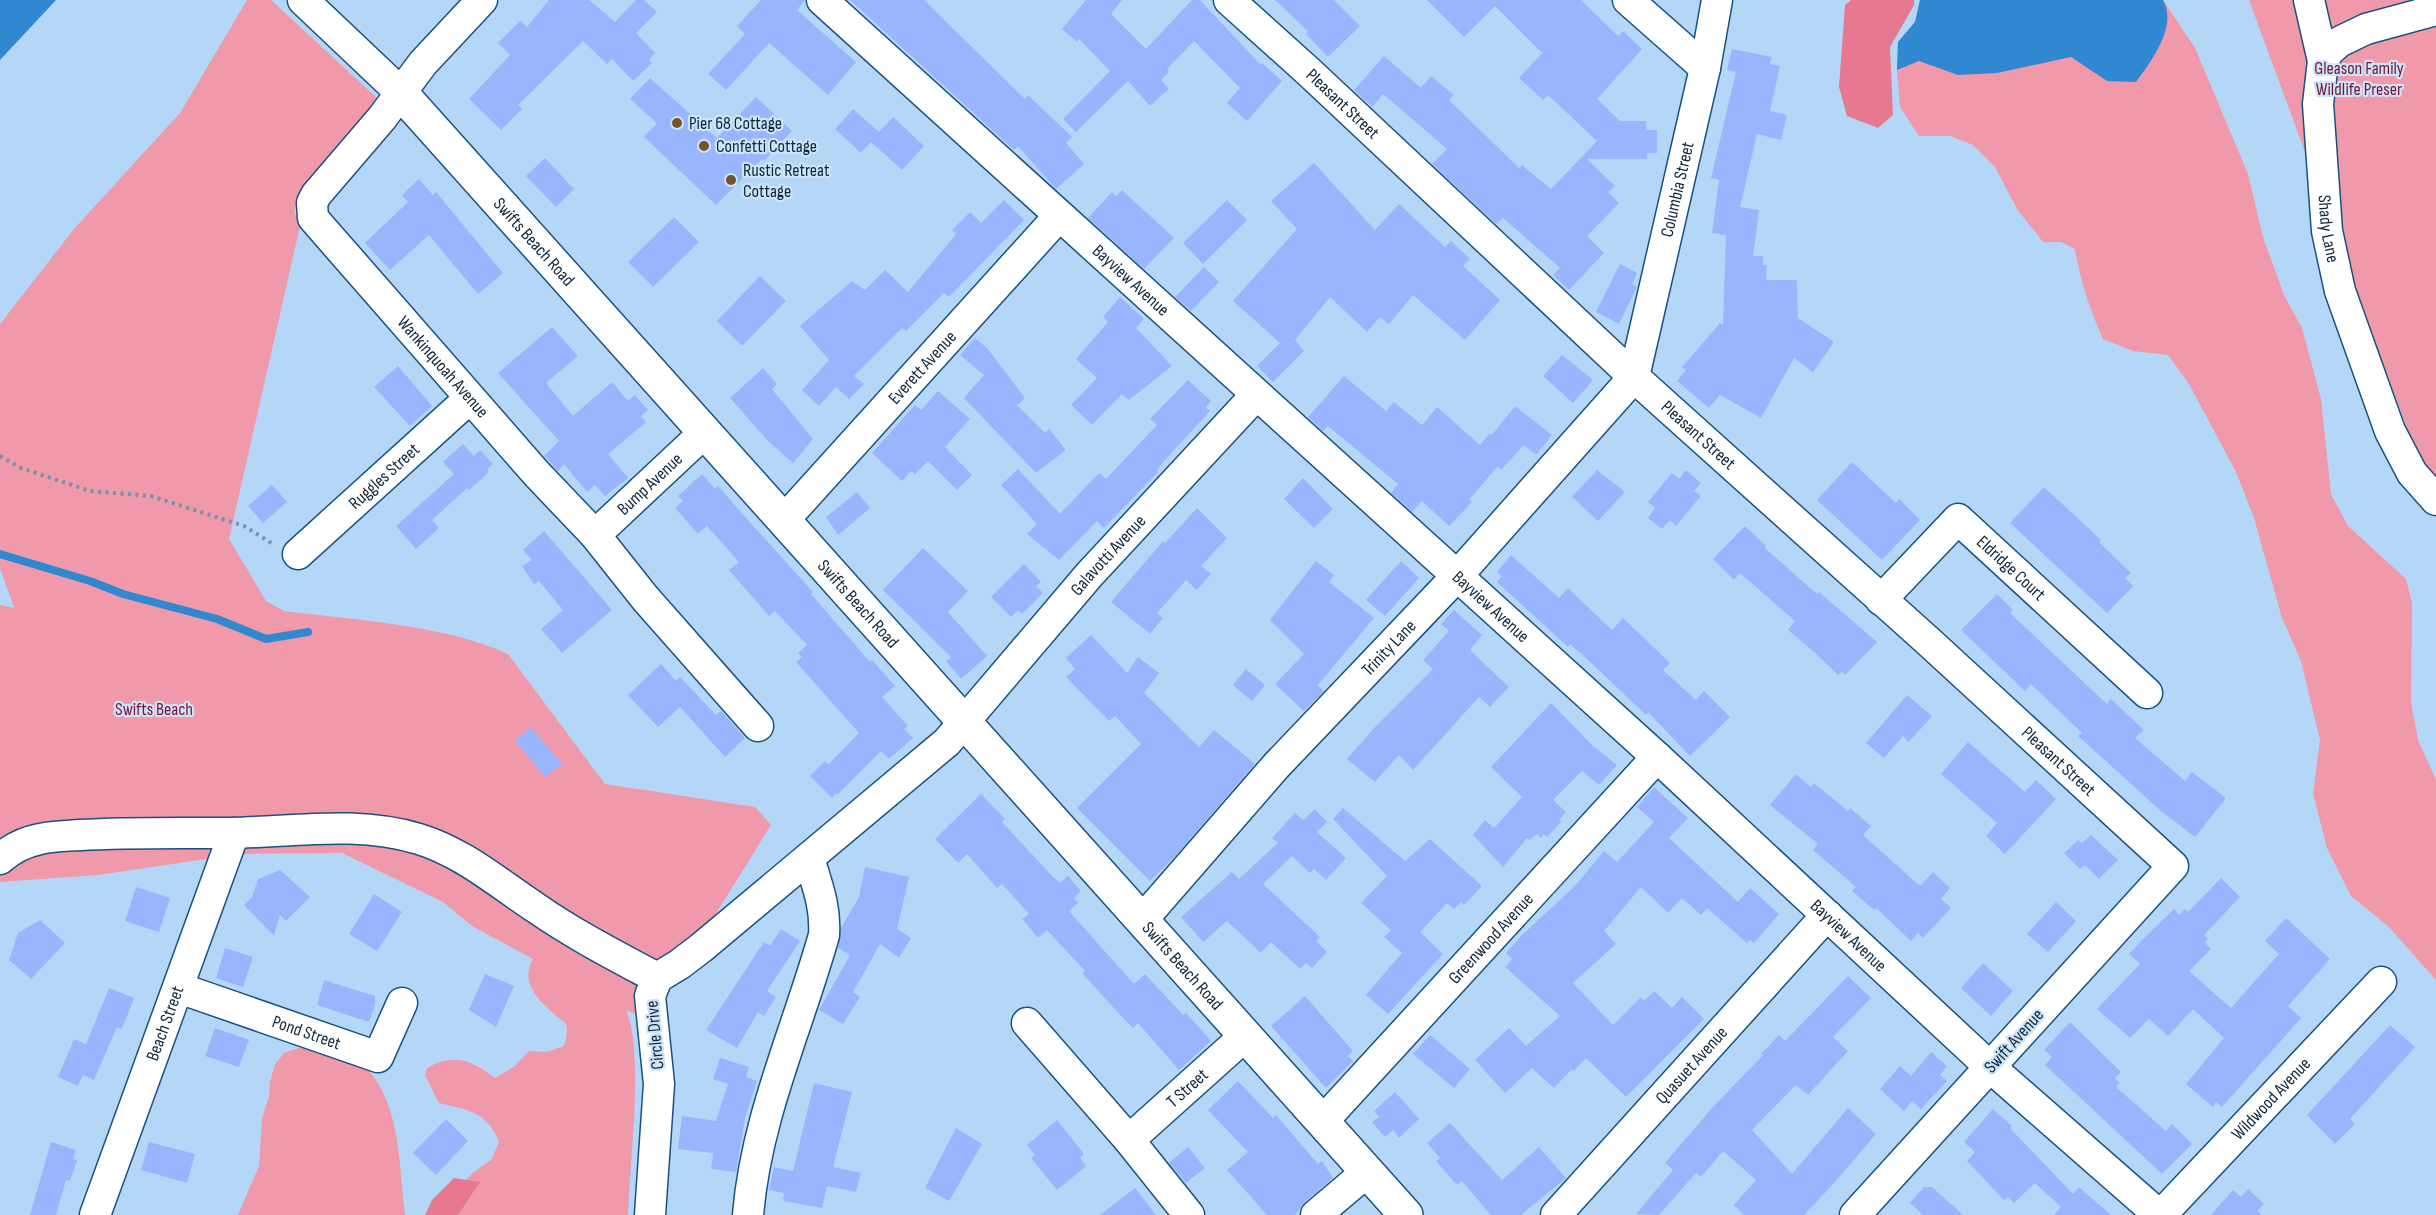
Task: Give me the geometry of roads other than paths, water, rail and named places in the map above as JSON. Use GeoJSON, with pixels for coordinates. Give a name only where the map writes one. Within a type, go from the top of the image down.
{"type":"FeatureCollection","features":[{"type":"Feature","properties":{"kind":"street","name":"Swifts Beach Road"},"geometry":{"type":"LineString","coordinates":[[303,0],[400,92],[1406,1215]]}},
{"type":"Feature","properties":{"kind":"street","name":"Wankinquoah Avenue"},"geometry":{"type":"LineString","coordinates":[[482,0],[423,63],[382,118],[316,195],[312,213],[316,222],[536,474],[595,535],[645,598],[758,726]]}},
{"type":"Feature","properties":{"kind":"street","name":"Bayview Avenue"},"geometry":{"type":"LineString","coordinates":[[822,0],[1657,757],[1990,1067],[2160,1215]]}},
{"type":"Feature","properties":{"kind":"street","name":"Pleasant Street"},"geometry":{"type":"LineString","coordinates":[[1229,0],[1318,80],[1634,377],[2173,866]]}},
{"type":"Feature","properties":{"kind":"street"},"geometry":{"type":"LineString","coordinates":[[1628,0],[1704,68]]}},
{"type":"Feature","properties":{"kind":"street","name":"Columbia Street"},"geometry":{"type":"LineString","coordinates":[[1634,377],[1704,68],[1717,0]]}},
{"type":"Feature","properties":{"kind":"street","name":"Shady Lane"},"geometry":{"type":"LineString","coordinates":[[2309,0],[2323,61],[2318,104],[2321,161],[2327,231],[2340,291],[2390,431],[2412,473],[2436,500]]}},
{"type":"Feature","properties":{"kind":"street"},"geometry":{"type":"LineString","coordinates":[[2323,61],[2329,51],[2339,42],[2366,29],[2436,10]]}},
{"type":"Feature","properties":{"kind":"street","name":"Everett Avenue"},"geometry":{"type":"LineString","coordinates":[[784,520],[1059,216]]}},
{"type":"Feature","properties":{"kind":"street","name":"Trinity Lane"},"geometry":{"type":"LineString","coordinates":[[1143,919],[1276,766],[1457,576],[1634,377]]}},
{"type":"Feature","properties":{"kind":"street","name":"Galavotti Avenue"},"geometry":{"type":"LineString","coordinates":[[963,721],[1089,575],[1256,394]]}},
{"type":"Feature","properties":{"kind":"street","name":"Ruggles Street"},"geometry":{"type":"LineString","coordinates":[[298,554],[470,398]]}},
{"type":"Feature","properties":{"kind":"street","name":"Bump Avenue"},"geometry":{"type":"LineString","coordinates":[[595,535],[705,432]]}},
{"type":"Feature","properties":{"kind":"street","name":"Eldridge Court"},"geometry":{"type":"LineString","coordinates":[[1881,600],[1958,519],[2147,693]]}},
{"type":"Feature","properties":{"kind":"street","name":"Circle Drive"},"geometry":{"type":"LineString","coordinates":[[650,1215],[659,1084],[651,996],[657,978],[701,948],[809,858],[947,742],[963,721]]}},
{"type":"Feature","properties":{"kind":"street","name":"Greenwood Avenue"},"geometry":{"type":"LineString","coordinates":[[1323,1121],[1657,757]]}},
{"type":"Feature","properties":{"kind":"street"},"geometry":{"type":"LineString","coordinates":[[5,855],[31,841],[101,834],[234,833],[333,828],[388,833],[418,839],[446,849],[579,936],[657,978]]}},
{"type":"Feature","properties":{"kind":"street","name":"Beach Street"},"geometry":{"type":"LineString","coordinates":[[95,1215],[234,833]]}},
{"type":"Feature","properties":{"kind":"street"},"geometry":{"type":"LineString","coordinates":[[748,1215],[757,1158],[768,1111],[824,935],[825,918],[821,896],[809,858]]}},
{"type":"Feature","properties":{"kind":"street","name":"Swift Avenue"},"geometry":{"type":"LineString","coordinates":[[1855,1215],[2173,866]]}},
{"type":"Feature","properties":{"kind":"street","name":"Quasuet Avenue"},"geometry":{"type":"LineString","coordinates":[[1556,1215],[1827,915]]}},
{"type":"Feature","properties":{"kind":"street","name":"Wildwood Avenue"},"geometry":{"type":"LineString","coordinates":[[2160,1215],[2381,982]]}},
{"type":"Feature","properties":{"kind":"street","name":"Pond Street"},"geometry":{"type":"LineString","coordinates":[[179,988],[378,1057],[402,1003]]}},
{"type":"Feature","properties":{"kind":"street"},"geometry":{"type":"LineString","coordinates":[[1027,1023],[1129,1140],[1189,1215]]}},
{"type":"Feature","properties":{"kind":"street","name":"T Street"},"geometry":{"type":"LineString","coordinates":[[1129,1140],[1245,1036]]}},
{"type":"Feature","properties":{"kind":"street"},"geometry":{"type":"LineString","coordinates":[[1316,1215],[1368,1171]]}},
{"type":"Feature","properties":{"kind":"water"},"geometry":{"type":"Polygon","coordinates":[[[0,0],[56,0],[0,60],[0,0]]]}},
{"type":"Feature","properties":{"kind":"water"},"geometry":{"type":"Polygon","coordinates":[[[1920,0],[2163,0],[2167,10],[2167,21],[2161,43],[2136,82],[2107,81],[2071,57],[1997,73],[1958,75],[1919,61],[1897,70],[1898,42],[1915,22],[1920,0]]]}},
{"type":"Feature","properties":{"kind":"waterway"},"geometry":{"type":"LineString","coordinates":[[0,554],[90,581],[123,594],[217,619],[266,639],[308,632]]}},
{"type":"Feature","properties":{"kind":"place","name":"Pier 68 Cottage"},"geometry":{"type":"Point","coordinates":[677,123]}},
{"type":"Feature","properties":{"kind":"place","name":"Confetti Cottage"},"geometry":{"type":"Point","coordinates":[704,146]}},
{"type":"Feature","properties":{"kind":"place","name":"Rustic Retreat Cottage"},"geometry":{"type":"Point","coordinates":[731,180]}},
{"type":"Feature","properties":{"kind":"park label","name":"Gleason Family Wildlife Preser"},"geometry":{"type":"Point","coordinates":[2359,78]}},
{"type":"Feature","properties":{"kind":"park label","name":"Swifts Beach"},"geometry":{"type":"Point","coordinates":[154,709]}}]}
